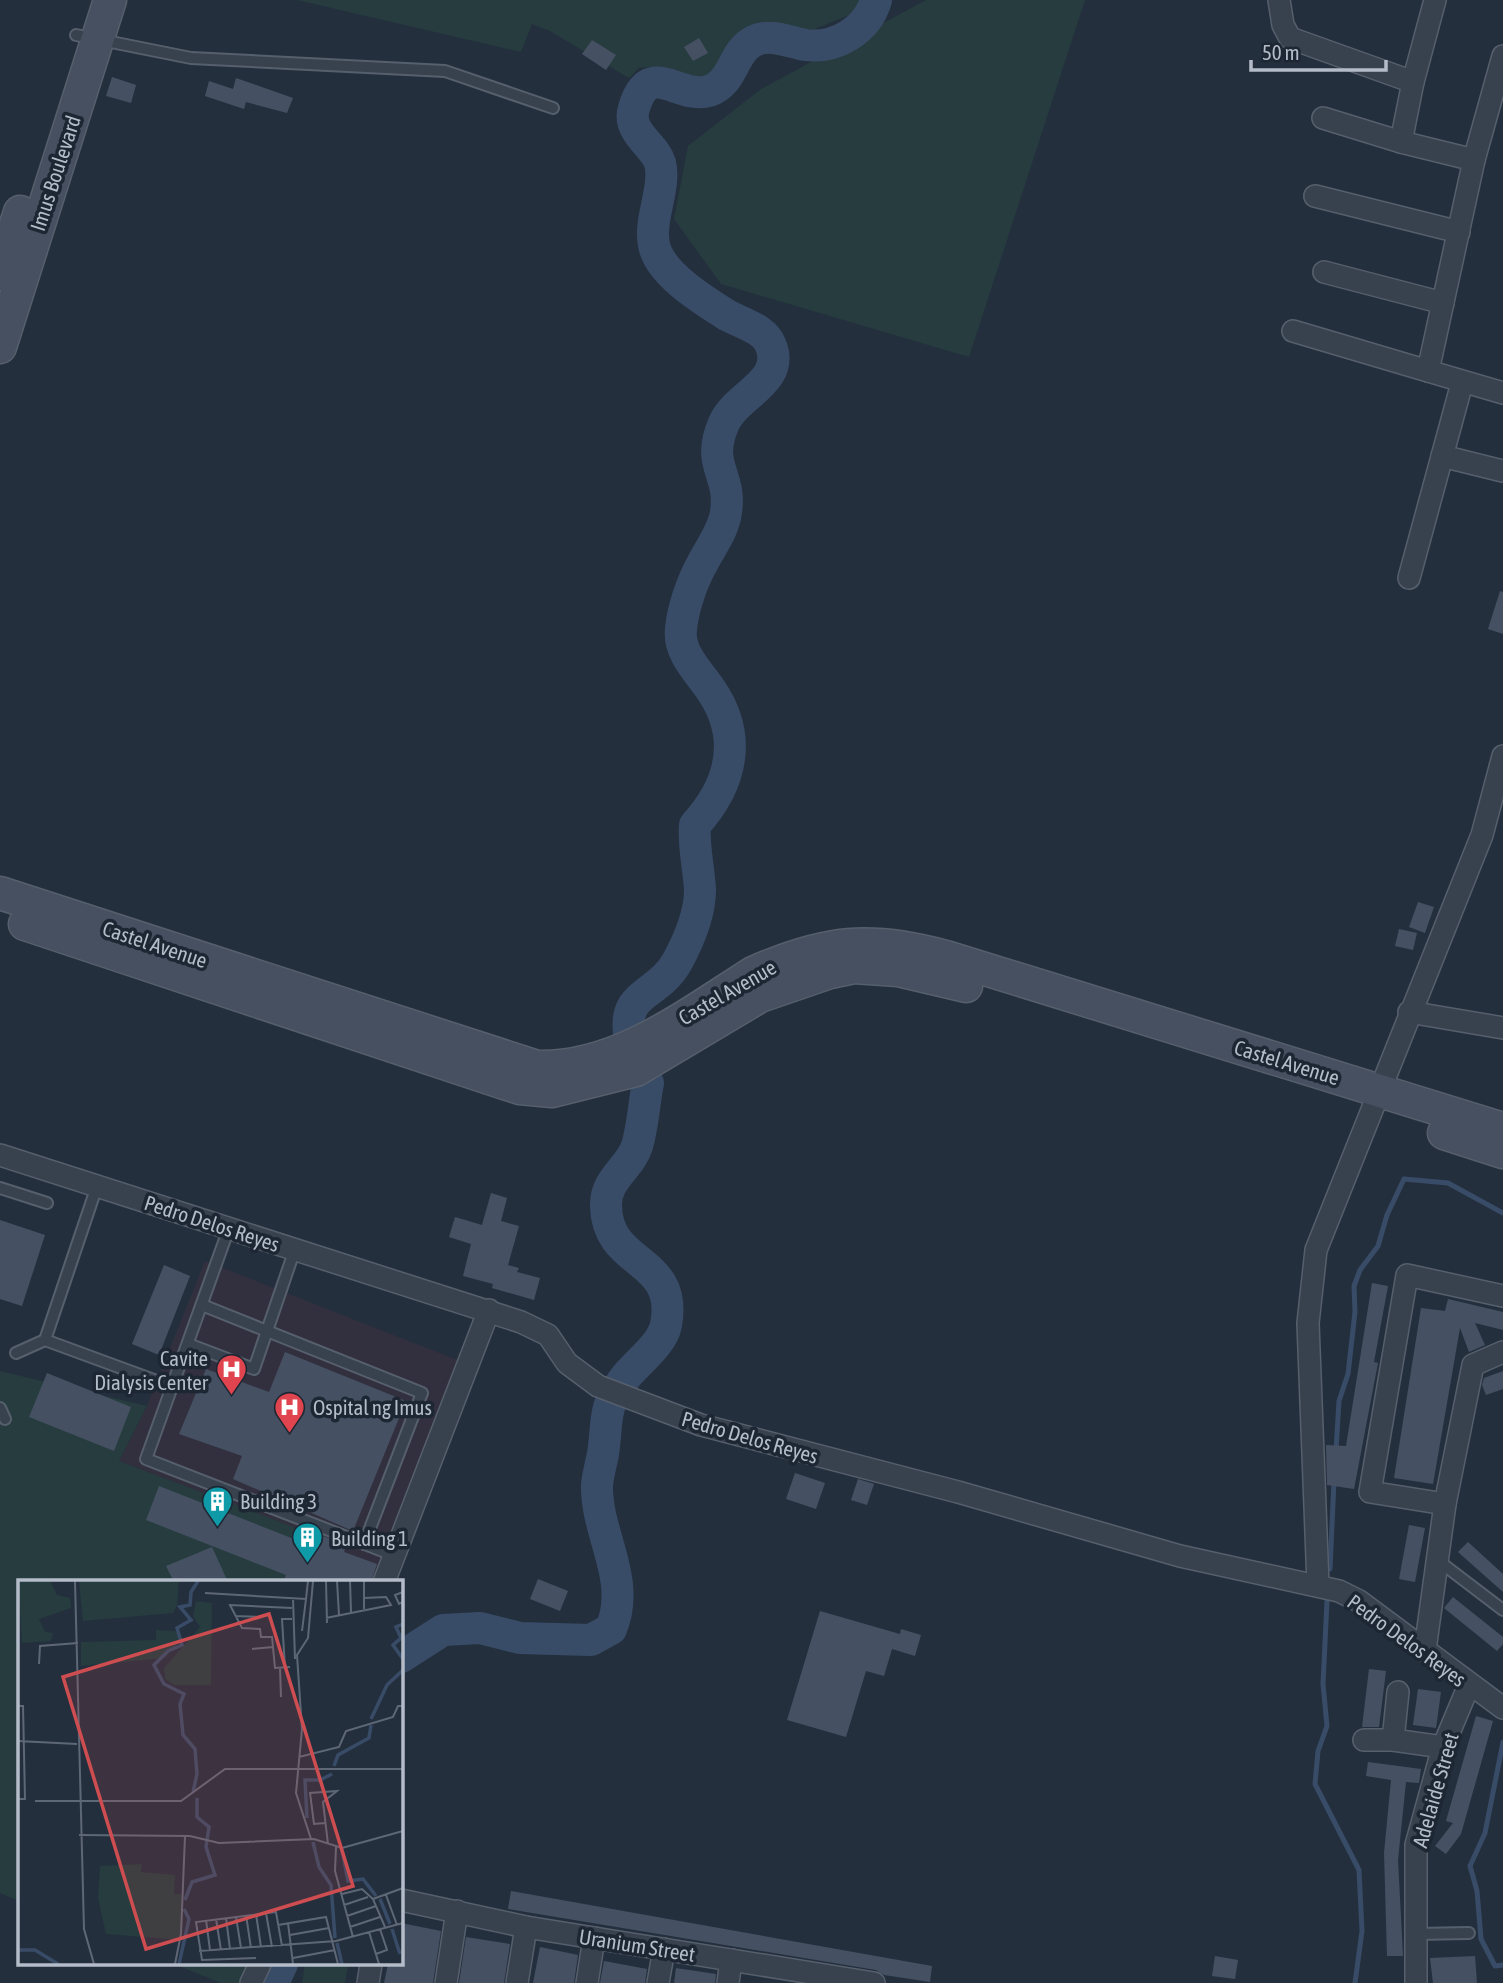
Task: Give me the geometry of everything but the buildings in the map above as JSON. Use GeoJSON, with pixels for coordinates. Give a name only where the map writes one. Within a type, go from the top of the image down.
{"type":"FeatureCollection","features":[{"type":"Feature","properties":{"kind":"street","name":"Imus Boulevard"},"geometry":{"type":"LineString","coordinates":[[0,347],[87,37],[87,0]]}},
{"type":"Feature","properties":{"kind":"street","name":"Imus Boulevard"},"geometry":{"type":"LineString","coordinates":[[0,274],[87,37],[110,0]]}},
{"type":"Feature","properties":{"kind":"street"},"geometry":{"type":"LineString","coordinates":[[1279,0],[1283,25],[1290,38],[1413,82]]}},
{"type":"Feature","properties":{"kind":"street"},"geometry":{"type":"LineString","coordinates":[[1401,142],[1430,1]]}},
{"type":"Feature","properties":{"kind":"street"},"geometry":{"type":"LineString","coordinates":[[1428,371],[1474,160],[1503,56]]}},
{"type":"Feature","properties":{"kind":"street"},"geometry":{"type":"LineString","coordinates":[[1323,118],[1401,142],[1474,160]]}},
{"type":"Feature","properties":{"kind":"street"},"geometry":{"type":"LineString","coordinates":[[1315,197],[1459,232]]}},
{"type":"Feature","properties":{"kind":"street"},"geometry":{"type":"LineString","coordinates":[[1324,272],[1443,303]]}},
{"type":"Feature","properties":{"kind":"street"},"geometry":{"type":"LineString","coordinates":[[1293,331],[1462,383],[1502,387]]}},
{"type":"Feature","properties":{"kind":"street"},"geometry":{"type":"LineString","coordinates":[[1409,578],[1462,383]]}},
{"type":"Feature","properties":{"kind":"street"},"geometry":{"type":"LineString","coordinates":[[1442,456],[1503,471]]}},
{"type":"Feature","properties":{"kind":"street"},"geometry":{"type":"LineString","coordinates":[[1318,1586],[1308,1323],[1316,1250],[1482,835],[1503,756]]}},
{"type":"Feature","properties":{"kind":"street","name":"Castel Avenue"},"geometry":{"type":"LineString","coordinates":[[0,893],[537,1067],[584,1061],[639,1044],[753,973],[821,949],[870,942],[894,944],[946,957],[1375,1101],[1503,1152]]}},
{"type":"Feature","properties":{"kind":"street","name":"Castel Avenue"},"geometry":{"type":"LineString","coordinates":[[0,916],[495,1080],[540,1091],[562,1090],[636,1070],[760,996],[780,987],[830,972],[875,967],[928,975],[1375,1101],[1503,1129]]}},
{"type":"Feature","properties":{"kind":"street"},"geometry":{"type":"LineString","coordinates":[[1409,1012],[1503,1028]]}},
{"type":"Feature","properties":{"kind":"street","name":"Pedro Delos Reyes"},"geometry":{"type":"LineString","coordinates":[[0,1155],[489,1310],[548,1335],[567,1363],[598,1387],[736,1436],[958,1492],[1180,1556],[1318,1586],[1359,1601],[1503,1708]]}},
{"type":"Feature","properties":{"kind":"street"},"geometry":{"type":"LineString","coordinates":[[1446,1504],[1370,1492],[1407,1275],[1503,1296]]}},
{"type":"Feature","properties":{"kind":"street"},"geometry":{"type":"LineString","coordinates":[[385,1580],[489,1310]]}},
{"type":"Feature","properties":{"kind":"street"},"geometry":{"type":"LineString","coordinates":[[1425,1650],[1440,1562],[1446,1504],[1473,1365],[1503,1352]]}},
{"type":"Feature","properties":{"kind":"street","name":"Adelaide Street"},"geometry":{"type":"LineString","coordinates":[[1416,1983],[1416,1845],[1443,1747],[1469,1685]]}},
{"type":"Feature","properties":{"kind":"street"},"geometry":{"type":"LineString","coordinates":[[1393,1741],[1398,1692]]}},
{"type":"Feature","properties":{"kind":"street"},"geometry":{"type":"LineString","coordinates":[[1364,1740],[1443,1747]]}},
{"type":"Feature","properties":{"kind":"street","name":"Uranium Street"},"geometry":{"type":"LineString","coordinates":[[402,1900],[526,1927],[731,1960],[805,1978],[874,1983]]}},
{"type":"Feature","properties":{"kind":"street"},"geometry":{"type":"LineString","coordinates":[[446,1983],[457,1910]]}},
{"type":"Feature","properties":{"kind":"street"},"geometry":{"type":"LineString","coordinates":[[517,1983],[526,1927]]}},
{"type":"Feature","properties":{"kind":"street"},"geometry":{"type":"LineString","coordinates":[[587,1983],[594,1938]]}},
{"type":"Feature","properties":{"kind":"street"},"geometry":{"type":"LineString","coordinates":[[659,1983],[664,1949]]}},
{"type":"Feature","properties":{"kind":"street"},"geometry":{"type":"LineString","coordinates":[[728,1983],[731,1960]]}},
{"type":"Feature","properties":{"kind":"street"},"geometry":{"type":"LineString","coordinates":[[251,1983],[259,1966]]}},
{"type":"Feature","properties":{"kind":"lane"},"geometry":{"type":"LineString","coordinates":[[87,37],[191,58],[445,71],[552,108]]}},
{"type":"Feature","properties":{"kind":"lane"},"geometry":{"type":"LineString","coordinates":[[45,1340],[96,1186]]}},
{"type":"Feature","properties":{"kind":"lane"},"geometry":{"type":"LineString","coordinates":[[0,1188],[47,1203]]}},
{"type":"Feature","properties":{"kind":"lane"},"geometry":{"type":"LineString","coordinates":[[229,1228],[146,1459],[393,1555]]}},
{"type":"Feature","properties":{"kind":"lane"},"geometry":{"type":"LineString","coordinates":[[188,1344],[254,1369],[295,1249]]}},
{"type":"Feature","properties":{"kind":"lane"},"geometry":{"type":"LineString","coordinates":[[202,1305],[422,1393],[364,1544]]}},
{"type":"Feature","properties":{"kind":"lane"},"geometry":{"type":"LineString","coordinates":[[16,1353],[45,1340],[173,1387]]}},
{"type":"Feature","properties":{"kind":"lane"},"geometry":{"type":"LineString","coordinates":[[0,1408],[5,1419]]}},
{"type":"Feature","properties":{"kind":"lane"},"geometry":{"type":"LineString","coordinates":[[1440,1562],[1503,1609]]}},
{"type":"Feature","properties":{"kind":"lane"},"geometry":{"type":"LineString","coordinates":[[1416,1934],[1469,1933]]}},
{"type":"Feature","properties":{"kind":"shaded area","name":"Ospital ng Imus"},"geometry":{"type":"Polygon","coordinates":[[[205,1261],[475,1367],[386,1580],[328,1580],[341,1546],[119,1461],[147,1406],[205,1261]]]}},
{"type":"Feature","properties":{"kind":"green space"},"geometry":{"type":"Polygon","coordinates":[[[297,0],[868,0],[854,13],[805,33],[759,28],[733,49],[726,75],[719,81],[650,67],[639,68],[629,78],[550,31],[532,24],[521,52],[297,0]]]}},
{"type":"Feature","properties":{"kind":"green space"},"geometry":{"type":"Polygon","coordinates":[[[926,0],[1085,0],[969,357],[721,284],[674,219],[688,146],[761,89],[926,0]]]}},
{"type":"Feature","properties":{"kind":"green space"},"geometry":{"type":"Polygon","coordinates":[[[0,1371],[147,1406],[119,1461],[341,1545],[328,1580],[18,1580],[18,1901],[0,1893],[0,1371]]]}},
{"type":"Feature","properties":{"kind":"green space"},"geometry":{"type":"Polygon","coordinates":[[[179,1966],[265,1966],[257,1983],[221,1983],[179,1966]]]}},
{"type":"Feature","properties":{"kind":"green space"},"geometry":{"type":"Polygon","coordinates":[[[305,1966],[348,1966],[345,1983],[302,1983],[305,1966]]]}},
{"type":"Feature","properties":{"kind":"waterway"},"geometry":{"type":"LineString","coordinates":[[629,1032],[632,1009],[644,994],[661,982],[677,962],[690,936],[698,909],[700,890],[695,825],[708,809],[725,777],[730,743],[721,708],[686,654],[681,638],[682,621],[695,579],[725,519],[726,488],[717,450],[724,423],[738,404],[765,379],[773,358],[771,346],[763,335],[725,314],[687,288],[662,263],[657,254],[653,232],[661,185],[660,163],[637,131],[633,117],[634,108],[640,93],[648,85],[666,84],[697,92],[717,87],[728,75],[741,52],[760,39],[773,38],[805,45],[838,41],[865,21],[876,0]]}},
{"type":"Feature","properties":{"kind":"waterway"},"geometry":{"type":"LineString","coordinates":[[402,1656],[443,1630],[480,1628],[520,1638],[591,1640],[611,1629],[618,1592],[598,1503],[597,1485],[607,1416],[617,1390],[654,1347],[666,1325],[667,1303],[662,1286],[653,1273],[618,1241],[609,1226],[606,1206],[609,1188],[637,1146],[648,1083]]}},
{"type":"Feature","properties":{"kind":"waterway"},"geometry":{"type":"LineString","coordinates":[[1336,1450],[1339,1401],[1348,1374],[1355,1312],[1354,1286],[1360,1270],[1378,1246],[1387,1215],[1404,1179],[1448,1183],[1503,1213]]}},
{"type":"Feature","properties":{"kind":"waterway"},"geometry":{"type":"LineString","coordinates":[[1330,1569],[1334,1481]]}},
{"type":"Feature","properties":{"kind":"waterway"},"geometry":{"type":"LineString","coordinates":[[1327,1601],[1323,1684],[1327,1726],[1318,1751],[1315,1784],[1359,1870],[1362,1931],[1355,1983]]}},
{"type":"Feature","properties":{"kind":"waterway"},"geometry":{"type":"LineString","coordinates":[[1503,1742],[1485,1833],[1470,1866],[1477,1891],[1481,1939],[1495,1966],[1503,1965]]}},
{"type":"Feature","properties":{"kind":"waterway"},"geometry":{"type":"LineString","coordinates":[[273,1983],[281,1966]]}},
{"type":"Feature","properties":{"kind":"place","name":"Cavite Dialysis Center"},"geometry":{"type":"Point","coordinates":[231,1397]}},
{"type":"Feature","properties":{"kind":"place","name":"Ospital ng Imus"},"geometry":{"type":"Point","coordinates":[290,1434]}},
{"type":"Feature","properties":{"kind":"place","name":"Building 3"},"geometry":{"type":"Point","coordinates":[217,1528]}},
{"type":"Feature","properties":{"kind":"place","name":"Building 1"},"geometry":{"type":"Point","coordinates":[308,1565]}}]}
